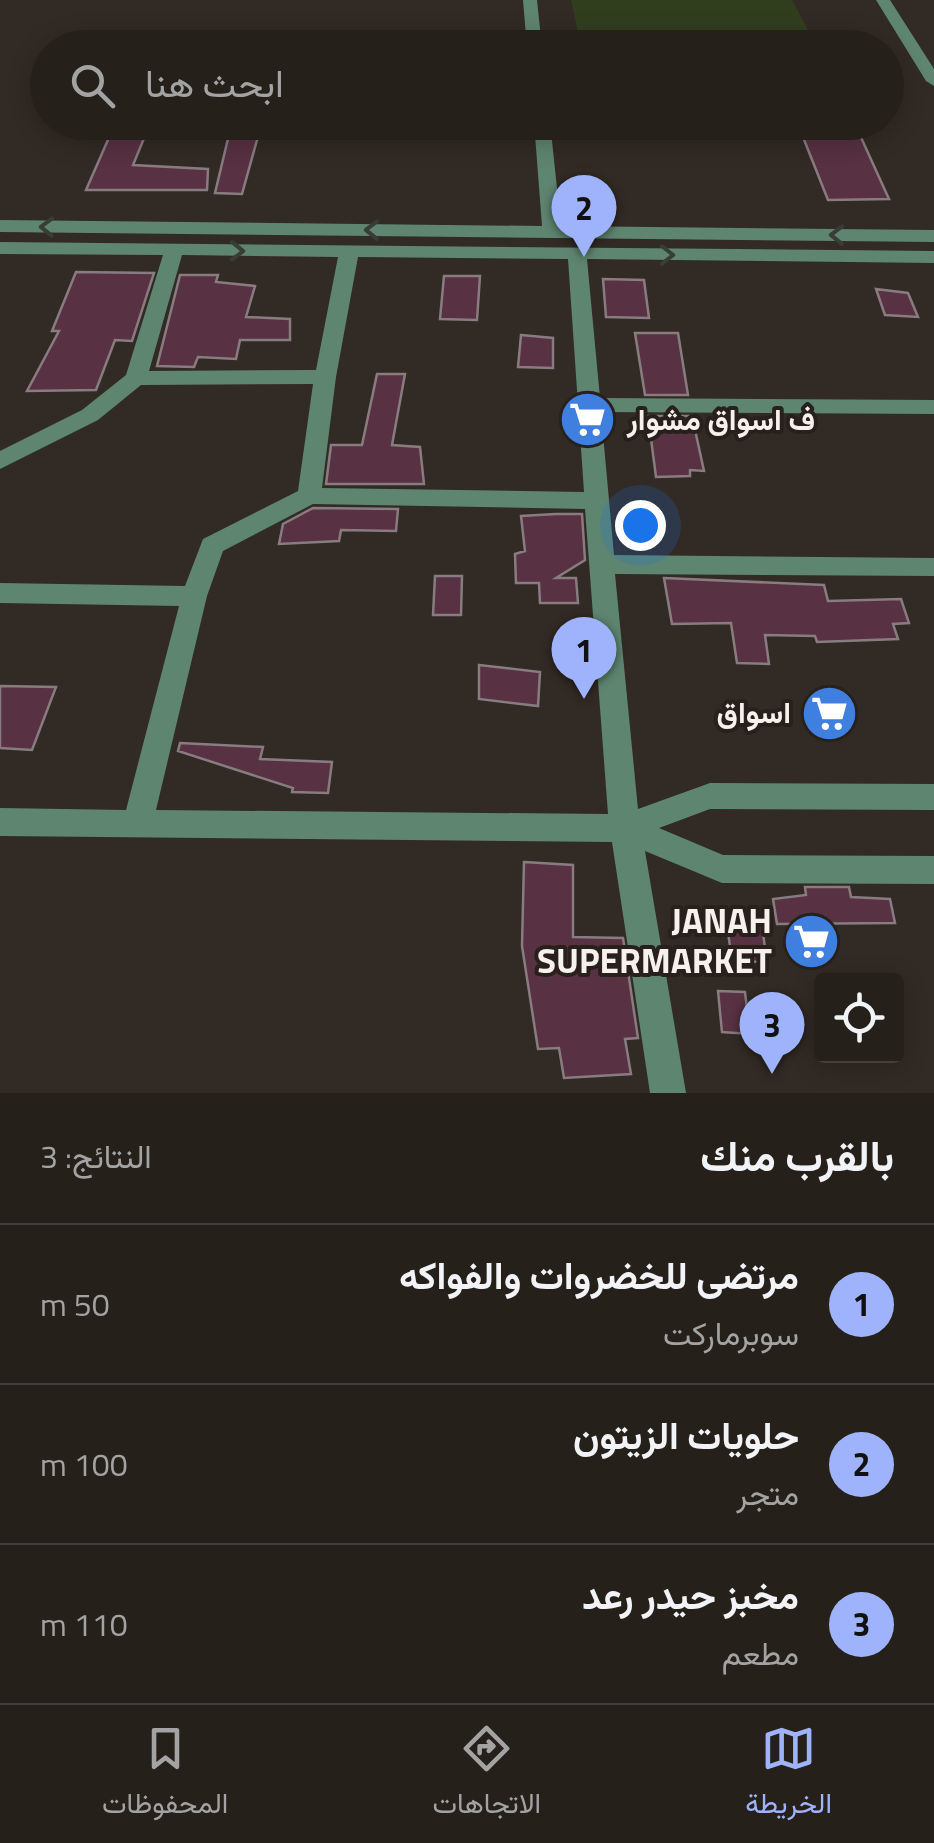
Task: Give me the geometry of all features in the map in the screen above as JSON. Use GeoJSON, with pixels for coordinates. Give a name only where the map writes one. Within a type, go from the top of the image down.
{"type":"FeatureCollection","features":[{"type":"Feature","properties":{"kind":"street"},"geometry":{"type":"LineString","coordinates":[[530,0],[534,30]]}},
{"type":"Feature","properties":{"kind":"street"},"geometry":{"type":"LineString","coordinates":[[884,0],[903,30]]}},
{"type":"Feature","properties":{"kind":"street"},"geometry":{"type":"LineString","coordinates":[[904,32],[934,81]]}},
{"type":"Feature","properties":{"kind":"street"},"geometry":{"type":"LineString","coordinates":[[544,140],[552,232]]}},
{"type":"Feature","properties":{"kind":"street"},"geometry":{"type":"LineString","coordinates":[[0,226],[934,236]]}},
{"type":"Feature","properties":{"kind":"street"},"geometry":{"type":"LineString","coordinates":[[430,230],[440,239],[432,253]]}},
{"type":"Feature","properties":{"kind":"street"},"geometry":{"type":"LineString","coordinates":[[495,254],[486,242],[496,232]]}},
{"type":"Feature","properties":{"kind":"street"},"geometry":{"type":"LineString","coordinates":[[877,236],[892,248],[888,256]]}},
{"type":"Feature","properties":{"kind":"street"},"geometry":{"type":"LineString","coordinates":[[0,248],[934,257]]}},
{"type":"Feature","properties":{"kind":"street"},"geometry":{"type":"LineString","coordinates":[[0,461],[90,415],[136,378],[174,250]]}},
{"type":"Feature","properties":{"kind":"street"},"geometry":{"type":"LineString","coordinates":[[310,496],[325,376],[349,252]]}},
{"type":"Feature","properties":{"kind":"street"},"geometry":{"type":"LineString","coordinates":[[577,255],[624,828],[668,1093]]}},
{"type":"Feature","properties":{"kind":"street"},"geometry":{"type":"LineString","coordinates":[[136,378],[325,376]]}},
{"type":"Feature","properties":{"kind":"street"},"geometry":{"type":"LineString","coordinates":[[590,406],[934,408]]}},
{"type":"Feature","properties":{"kind":"street"},"geometry":{"type":"LineString","coordinates":[[138,823],[194,596],[219,538],[310,496],[598,502]]}},
{"type":"Feature","properties":{"kind":"street"},"geometry":{"type":"LineString","coordinates":[[603,564],[934,567]]}},
{"type":"Feature","properties":{"kind":"street"},"geometry":{"type":"LineString","coordinates":[[0,592],[194,596]]}},
{"type":"Feature","properties":{"kind":"street"},"geometry":{"type":"LineString","coordinates":[[0,822],[624,828],[710,796],[934,798]]}},
{"type":"Feature","properties":{"kind":"street"},"geometry":{"type":"LineString","coordinates":[[624,828],[722,869],[934,870]]}},
{"type":"Feature","properties":{"kind":"green space"},"geometry":{"type":"Polygon","coordinates":[[[571,0],[792,0],[808,30],[577,30],[571,0]]]}},
{"type":"Feature","properties":{"kind":"building"},"geometry":{"type":"Polygon","coordinates":[[[108,140],[143,140],[133,165],[208,169],[207,190],[86,190],[108,140]]]}},
{"type":"Feature","properties":{"kind":"building"},"geometry":{"type":"Polygon","coordinates":[[[228,140],[257,140],[242,194],[215,193],[228,140]]]}},
{"type":"Feature","properties":{"kind":"building"},"geometry":{"type":"Polygon","coordinates":[[[804,140],[862,140],[889,199],[828,200],[804,140]]]}},
{"type":"Feature","properties":{"kind":"building"},"geometry":{"type":"Polygon","coordinates":[[[76,272],[154,273],[132,341],[115,340],[96,390],[27,391],[59,331],[52,331],[76,272]]]}},
{"type":"Feature","properties":{"kind":"building"},"geometry":{"type":"Polygon","coordinates":[[[180,275],[218,275],[216,282],[255,286],[246,317],[290,319],[290,340],[240,340],[236,359],[198,357],[194,367],[157,366],[180,275]]]}},
{"type":"Feature","properties":{"kind":"building"},"geometry":{"type":"Polygon","coordinates":[[[444,276],[480,276],[477,320],[440,319],[444,276]]]}},
{"type":"Feature","properties":{"kind":"building"},"geometry":{"type":"Polygon","coordinates":[[[603,279],[644,280],[649,318],[606,317],[603,279]]]}},
{"type":"Feature","properties":{"kind":"building"},"geometry":{"type":"Polygon","coordinates":[[[876,289],[908,293],[918,317],[885,315],[876,289]]]}},
{"type":"Feature","properties":{"kind":"building"},"geometry":{"type":"Polygon","coordinates":[[[635,333],[678,333],[688,395],[645,395],[635,333]]]}},
{"type":"Feature","properties":{"kind":"building"},"geometry":{"type":"Polygon","coordinates":[[[521,335],[553,338],[553,368],[518,367],[521,335]]]}},
{"type":"Feature","properties":{"kind":"building"},"geometry":{"type":"Polygon","coordinates":[[[377,374],[405,374],[392,445],[420,447],[424,484],[326,484],[331,445],[362,445],[377,374]]]}},
{"type":"Feature","properties":{"kind":"building"},"geometry":{"type":"Polygon","coordinates":[[[648,416],[692,416],[704,471],[690,470],[690,476],[656,477],[648,416]]]}},
{"type":"Feature","properties":{"kind":"building"},"geometry":{"type":"Polygon","coordinates":[[[313,508],[398,509],[396,531],[341,530],[339,541],[279,544],[283,524],[313,508]]]}},
{"type":"Feature","properties":{"kind":"building"},"geometry":{"type":"Polygon","coordinates":[[[582,514],[585,560],[556,578],[576,578],[578,603],[540,603],[539,583],[516,583],[515,554],[525,551],[521,516],[582,514]]]}},
{"type":"Feature","properties":{"kind":"building"},"geometry":{"type":"Polygon","coordinates":[[[435,576],[462,576],[461,615],[433,615],[435,576]]]}},
{"type":"Feature","properties":{"kind":"building"},"geometry":{"type":"Polygon","coordinates":[[[664,578],[824,585],[828,601],[901,599],[909,623],[893,624],[898,639],[817,642],[815,636],[765,635],[769,664],[737,663],[731,623],[672,624],[664,578]]]}},
{"type":"Feature","properties":{"kind":"building"},"geometry":{"type":"Polygon","coordinates":[[[479,665],[540,672],[538,706],[479,699],[479,665]]]}},
{"type":"Feature","properties":{"kind":"building"},"geometry":{"type":"Polygon","coordinates":[[[0,686],[56,687],[32,750],[0,748],[0,686]]]}},
{"type":"Feature","properties":{"kind":"building"},"geometry":{"type":"Polygon","coordinates":[[[180,743],[263,747],[260,759],[332,762],[328,793],[292,792],[293,788],[178,751],[180,743]]]}},
{"type":"Feature","properties":{"kind":"building"},"geometry":{"type":"Polygon","coordinates":[[[524,862],[573,865],[573,937],[623,938],[638,1038],[625,1039],[631,1074],[564,1078],[559,1048],[538,1049],[522,946],[524,862]]]}},
{"type":"Feature","properties":{"kind":"building"},"geometry":{"type":"Polygon","coordinates":[[[805,887],[849,887],[851,897],[890,899],[895,923],[777,924],[773,899],[806,895],[805,887]]]}},
{"type":"Feature","properties":{"kind":"building"},"geometry":{"type":"Polygon","coordinates":[[[727,925],[762,926],[767,962],[732,961],[727,925]]]}},
{"type":"Feature","properties":{"kind":"building"},"geometry":{"type":"Polygon","coordinates":[[[718,991],[745,992],[750,1034],[722,1032],[718,991]]]}},
{"type":"Feature","properties":{"kind":"place","name":"حلويات الزيتون"},"geometry":{"type":"Point","coordinates":[584,257]}},
{"type":"Feature","properties":{"kind":"place","name":"ف اسواق مشوار"},"geometry":{"type":"Point","coordinates":[588,420]}},
{"type":"Feature","properties":{"kind":"place","name":"مرتضى للخضروات والفواكه"},"geometry":{"type":"Point","coordinates":[584,699]}},
{"type":"Feature","properties":{"kind":"place","name":"اسواق"},"geometry":{"type":"Point","coordinates":[830,713]}},
{"type":"Feature","properties":{"kind":"place","name":"JANAH SUPERMARKET"},"geometry":{"type":"Point","coordinates":[811,941]}},
{"type":"Feature","properties":{"kind":"place","name":"مخبز حيدر رعد"},"geometry":{"type":"Point","coordinates":[772,1074]}}]}
